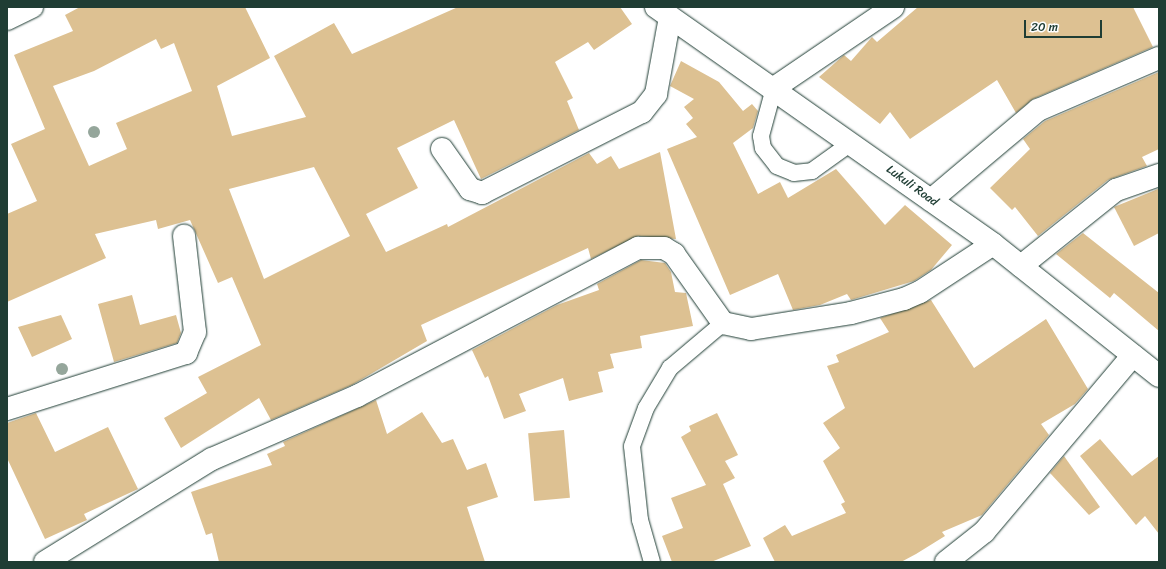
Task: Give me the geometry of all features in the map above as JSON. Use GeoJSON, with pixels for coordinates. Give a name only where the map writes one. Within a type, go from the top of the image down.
{"type":"FeatureCollection","features":[{"type":"Feature","properties":{"kind":"street"},"geometry":{"type":"LineString","coordinates":[[7,19],[32,7]]}},
{"type":"Feature","properties":{"kind":"street"},"geometry":{"type":"LineString","coordinates":[[774,88],[893,7]]}},
{"type":"Feature","properties":{"kind":"street"},"geometry":{"type":"LineString","coordinates":[[442,149],[470,189],[482,193],[642,112],[656,94],[663,12]]}},
{"type":"Feature","properties":{"kind":"street","name":"Lukuli Road"},"geometry":{"type":"LineString","coordinates":[[663,12],[774,88],[993,244],[1133,355],[1157,371]]}},
{"type":"Feature","properties":{"kind":"street"},"geometry":{"type":"LineString","coordinates":[[931,200],[1038,110],[1159,58]]}},
{"type":"Feature","properties":{"kind":"street"},"geometry":{"type":"LineString","coordinates":[[1021,266],[1116,190],[1159,175]]}},
{"type":"Feature","properties":{"kind":"street"},"geometry":{"type":"LineString","coordinates":[[7,409],[186,353],[195,332],[184,236]]}},
{"type":"Feature","properties":{"kind":"street"},"geometry":{"type":"LineString","coordinates":[[45,562],[212,459],[357,396],[638,248],[664,248],[674,254],[723,323],[751,329],[851,313],[904,299],[920,292],[993,244]]}},
{"type":"Feature","properties":{"kind":"street"},"geometry":{"type":"LineString","coordinates":[[946,562],[984,532],[1133,355]]}},
{"type":"Feature","properties":{"kind":"lane"},"geometry":{"type":"LineString","coordinates":[[774,88],[761,136],[763,148],[777,166],[794,173],[812,171],[852,143]]}},
{"type":"Feature","properties":{"kind":"lane"},"geometry":{"type":"LineString","coordinates":[[652,562],[640,520],[632,446],[646,408],[670,368],[723,323]]}},
{"type":"Feature","properties":{"kind":"building"},"geometry":{"type":"Polygon","coordinates":[[[80,7],[245,7],[270,58],[217,86],[232,136],[306,117],[274,56],[334,23],[352,54],[458,7],[620,7],[632,24],[594,50],[588,42],[555,62],[573,98],[567,101],[579,130],[481,179],[454,120],[397,148],[418,188],[366,214],[386,252],[447,224],[448,227],[589,153],[597,164],[611,156],[619,169],[660,152],[676,239],[638,236],[591,259],[588,248],[421,325],[427,341],[352,385],[271,420],[259,398],[181,448],[164,418],[207,393],[198,377],[261,345],[232,277],[218,283],[190,220],[158,229],[156,220],[95,234],[106,258],[7,302],[7,214],[37,201],[11,144],[45,129],[14,55],[73,31],[65,15],[80,7]],[[156,39],[94,71],[53,86],[89,166],[127,149],[116,123],[192,91],[174,43],[161,49],[156,39]],[[314,167],[229,189],[264,279],[350,236],[314,167]]]}},
{"type":"Feature","properties":{"kind":"building"},"geometry":{"type":"Polygon","coordinates":[[[918,7],[1133,7],[1153,47],[1033,99],[1016,113],[997,80],[910,139],[890,112],[880,124],[819,77],[844,55],[851,61],[872,37],[877,42],[918,7]]]}},
{"type":"Feature","properties":{"kind":"building"},"geometry":{"type":"Polygon","coordinates":[[[681,61],[719,82],[743,111],[752,104],[758,111],[753,128],[733,143],[758,194],[780,182],[788,198],[836,169],[885,225],[905,205],[952,245],[931,270],[914,281],[851,300],[847,294],[820,305],[793,310],[778,274],[730,295],[667,149],[697,137],[686,124],[693,118],[684,107],[694,99],[670,86],[681,61]]]}},
{"type":"Feature","properties":{"kind":"building"},"geometry":{"type":"Polygon","coordinates":[[[1159,72],[1159,149],[1142,157],[1147,166],[1108,180],[1038,236],[1015,207],[1012,210],[990,188],[1030,149],[1023,139],[1045,121],[1159,72]]]}},
{"type":"Feature","properties":{"kind":"building"},"geometry":{"type":"Polygon","coordinates":[[[1158,189],[1159,233],[1134,246],[1114,207],[1158,189]]]}},
{"type":"Feature","properties":{"kind":"building"},"geometry":{"type":"Polygon","coordinates":[[[1083,233],[1159,293],[1159,331],[1114,293],[1110,298],[1056,254],[1083,233]]]}},
{"type":"Feature","properties":{"kind":"building"},"geometry":{"type":"Polygon","coordinates":[[[641,260],[665,263],[671,272],[675,292],[686,293],[693,326],[640,336],[642,348],[610,354],[614,368],[598,372],[603,392],[569,401],[563,378],[519,394],[526,411],[504,419],[488,376],[485,378],[472,350],[557,305],[599,290],[597,284],[641,260]]]}},
{"type":"Feature","properties":{"kind":"building"},"geometry":{"type":"Polygon","coordinates":[[[132,295],[140,325],[176,315],[181,333],[177,343],[114,362],[98,304],[132,295]]]}},
{"type":"Feature","properties":{"kind":"building"},"geometry":{"type":"Polygon","coordinates":[[[931,300],[974,368],[1046,319],[1088,389],[1075,404],[1041,424],[1049,435],[982,515],[942,532],[945,536],[916,554],[901,562],[775,562],[763,538],[785,525],[792,536],[846,513],[841,504],[845,502],[823,461],[840,448],[823,423],[845,408],[827,366],[839,362],[836,355],[889,332],[880,318],[931,300]]]}},
{"type":"Feature","properties":{"kind":"building"},"geometry":{"type":"Polygon","coordinates":[[[61,315],[72,339],[32,357],[18,327],[61,315]]]}},
{"type":"Feature","properties":{"kind":"building"},"geometry":{"type":"Polygon","coordinates":[[[376,400],[387,434],[422,412],[442,443],[453,439],[467,470],[486,463],[498,497],[467,507],[485,562],[219,562],[212,533],[206,535],[191,492],[272,465],[267,454],[285,446],[283,442],[376,400]]]}},
{"type":"Feature","properties":{"kind":"building"},"geometry":{"type":"Polygon","coordinates":[[[36,413],[55,452],[108,427],[138,489],[84,514],[87,520],[45,539],[7,458],[7,423],[36,413]]]}},
{"type":"Feature","properties":{"kind":"building"},"geometry":{"type":"Polygon","coordinates":[[[717,413],[738,455],[725,461],[735,478],[723,484],[751,546],[711,562],[672,562],[662,536],[683,528],[671,498],[706,485],[681,437],[691,431],[689,426],[717,413]]]}},
{"type":"Feature","properties":{"kind":"building"},"geometry":{"type":"Polygon","coordinates":[[[564,430],[570,498],[534,501],[528,433],[564,430]]]}},
{"type":"Feature","properties":{"kind":"building"},"geometry":{"type":"Polygon","coordinates":[[[1100,439],[1132,476],[1159,456],[1159,534],[1145,516],[1136,525],[1080,456],[1100,439]]]}},
{"type":"Feature","properties":{"kind":"building"},"geometry":{"type":"Polygon","coordinates":[[[1064,456],[1100,507],[1089,515],[1050,473],[1064,456]]]}}]}
